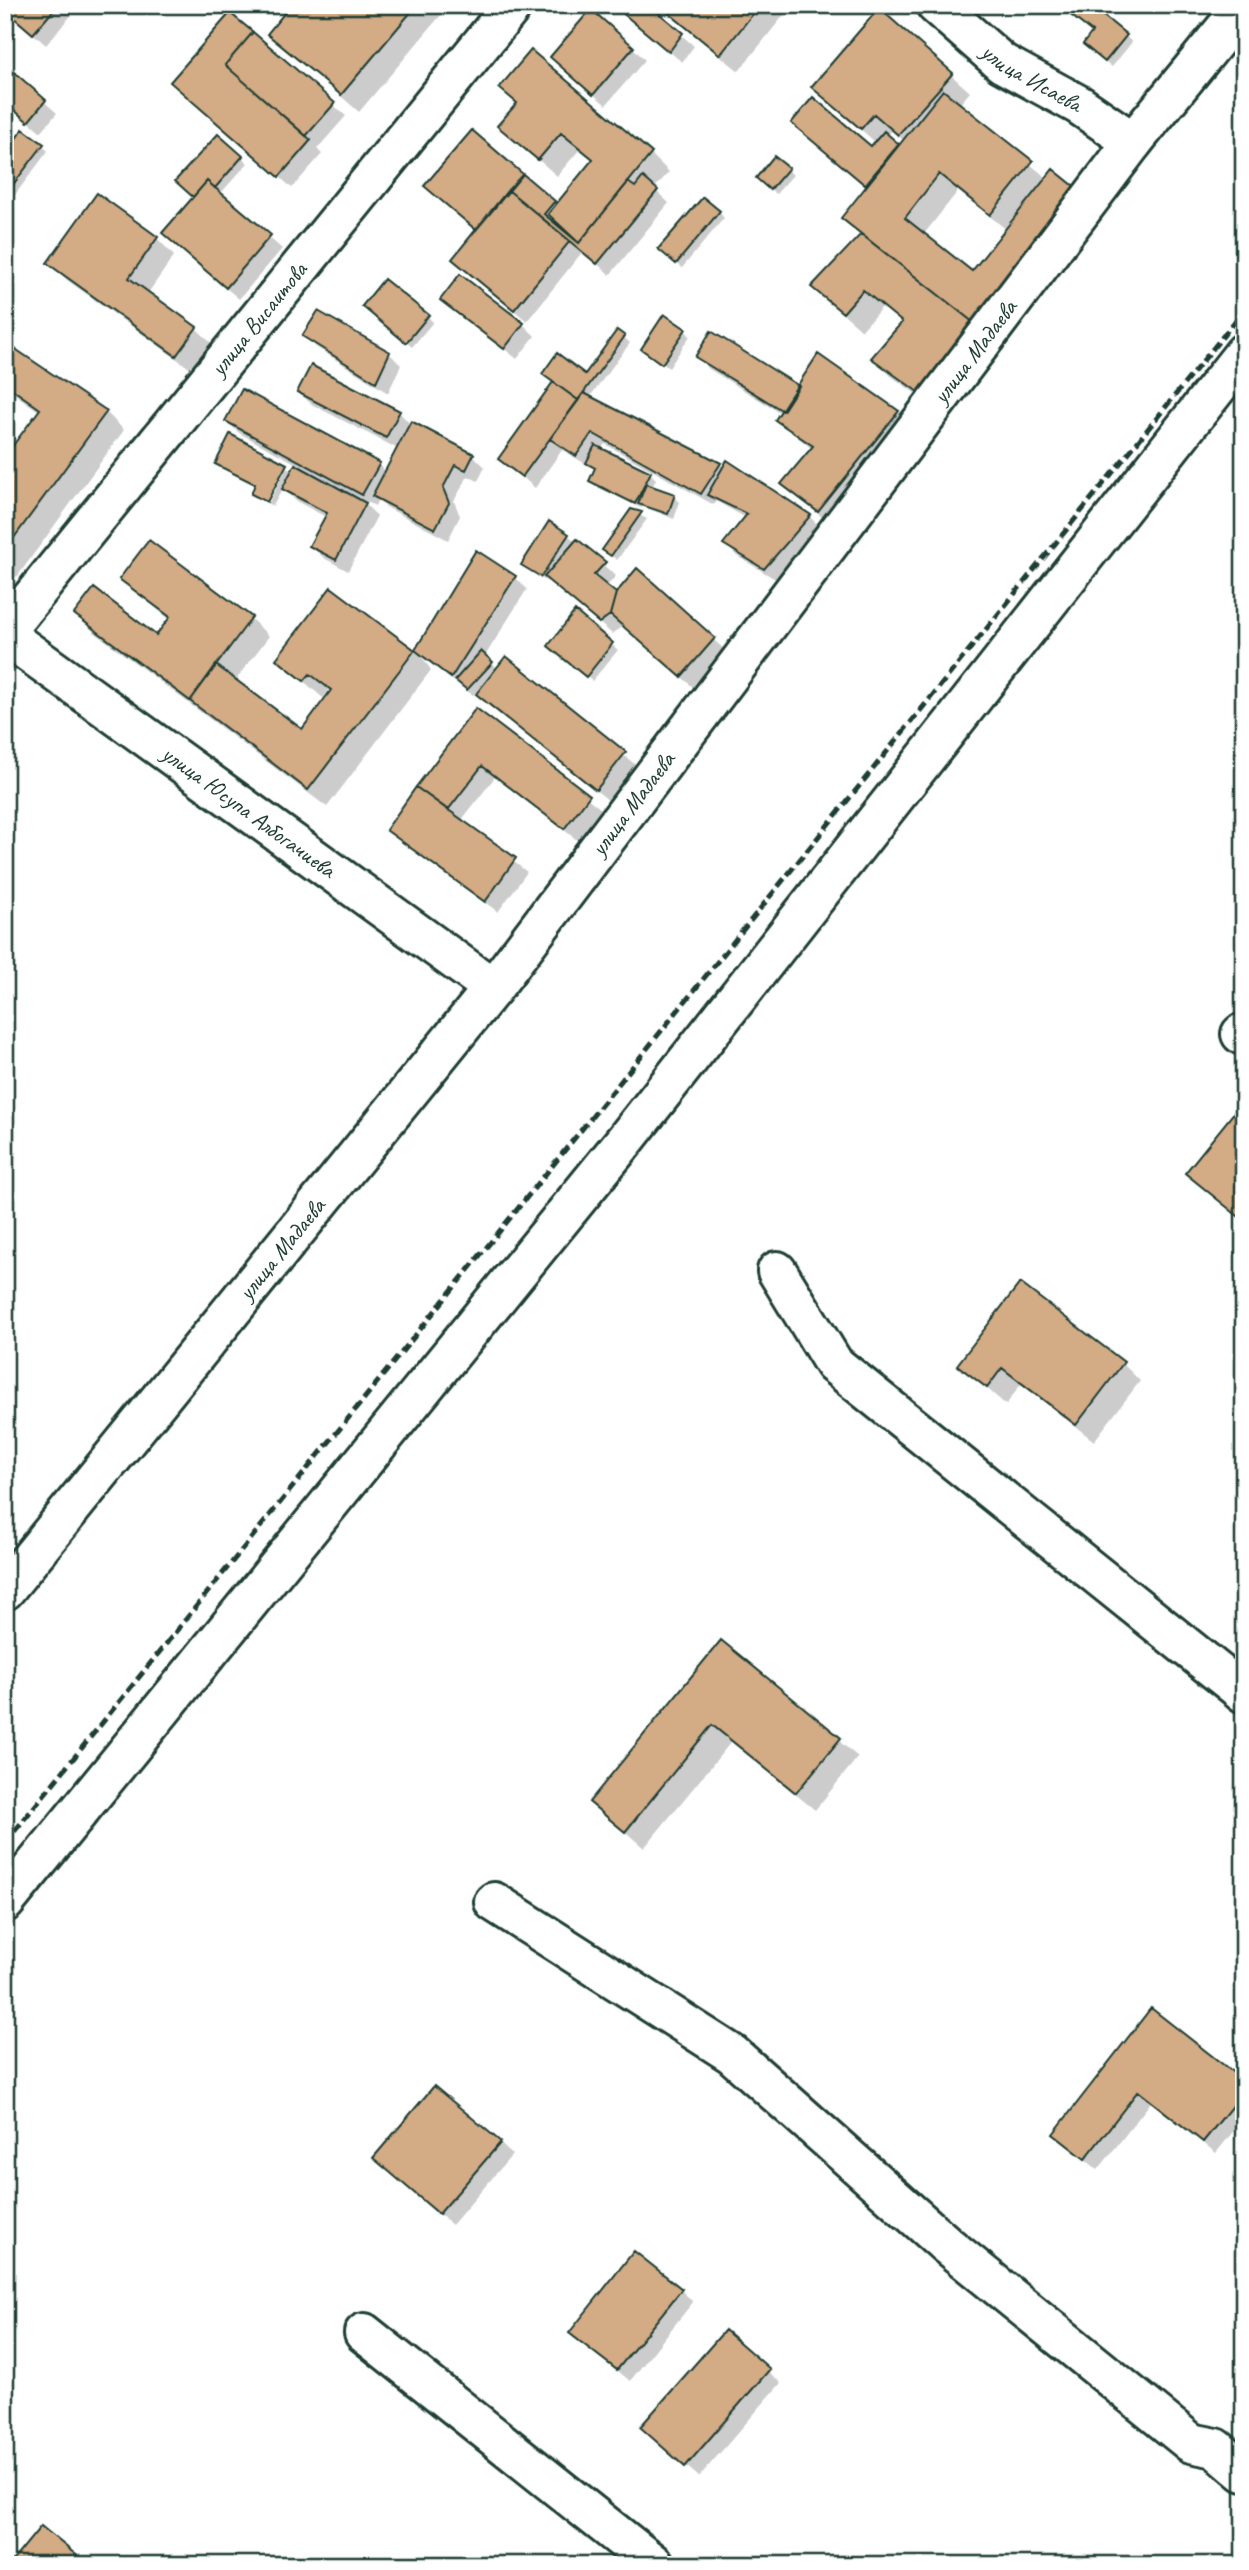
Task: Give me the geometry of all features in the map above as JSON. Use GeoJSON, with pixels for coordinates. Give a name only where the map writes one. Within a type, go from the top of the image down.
{"type":"FeatureCollection","features":[{"type":"Feature","properties":{"kind":"street","name":"улица Висаитова"},"geometry":{"type":"LineString","coordinates":[[5,633],[513,5]]}},
{"type":"Feature","properties":{"kind":"street","name":"улица Исаева"},"geometry":{"type":"LineString","coordinates":[[936,5],[1002,63],[1079,104],[1133,142]]}},
{"type":"Feature","properties":{"kind":"street","name":"улица Мадаева"},"geometry":{"type":"LineString","coordinates":[[5,1590],[493,988],[1133,142],[1244,6]]}},
{"type":"Feature","properties":{"kind":"street"},"geometry":{"type":"LineString","coordinates":[[5,1902],[626,1139],[1244,353]]}},
{"type":"Feature","properties":{"kind":"street","name":"улица Юсупа Албогачиева"},"geometry":{"type":"LineString","coordinates":[[5,633],[493,988]]}},
{"type":"Feature","properties":{"kind":"street"},"geometry":{"type":"LineString","coordinates":[[777,1271],[834,1364],[1244,1693]]}},
{"type":"Feature","properties":{"kind":"street"},"geometry":{"type":"LineString","coordinates":[[494,1902],[732,2054],[948,2246],[1191,2443],[1216,2448],[1244,2472]]}},
{"type":"Feature","properties":{"kind":"street"},"geometry":{"type":"LineString","coordinates":[[363,2333],[655,2565]]}},
{"type":"Feature","properties":{"kind":"building"},"geometry":{"type":"Polygon","coordinates":[[[5,5],[58,5],[33,34],[5,10],[5,5]]]}},
{"type":"Feature","properties":{"kind":"building"},"geometry":{"type":"Polygon","coordinates":[[[291,5],[417,5],[341,95],[267,34],[291,5]]]}},
{"type":"Feature","properties":{"kind":"building"},"geometry":{"type":"Polygon","coordinates":[[[613,5],[649,5],[683,33],[669,52],[613,5]]]}},
{"type":"Feature","properties":{"kind":"building"},"geometry":{"type":"Polygon","coordinates":[[[659,5],[760,5],[720,55],[659,5]]]}},
{"type":"Feature","properties":{"kind":"building"},"geometry":{"type":"Polygon","coordinates":[[[1074,5],[1090,5],[1127,35],[1105,62],[1083,44],[1092,32],[1068,13],[1074,5]]]}},
{"type":"Feature","properties":{"kind":"building"},"geometry":{"type":"Polygon","coordinates":[[[879,8],[953,73],[898,135],[874,114],[861,129],[811,87],[879,8]]]}},
{"type":"Feature","properties":{"kind":"building"},"geometry":{"type":"Polygon","coordinates":[[[591,9],[634,47],[593,95],[550,57],[591,9]]]}},
{"type":"Feature","properties":{"kind":"building"},"geometry":{"type":"Polygon","coordinates":[[[230,13],[253,32],[225,65],[311,140],[279,177],[170,82],[230,13]]]}},
{"type":"Feature","properties":{"kind":"building"},"geometry":{"type":"Polygon","coordinates":[[[253,32],[335,103],[306,136],[225,65],[253,32]]]}},
{"type":"Feature","properties":{"kind":"building"},"geometry":{"type":"Polygon","coordinates":[[[531,50],[652,153],[579,243],[548,214],[593,159],[561,133],[538,160],[497,126],[517,103],[499,88],[531,50]]]}},
{"type":"Feature","properties":{"kind":"building"},"geometry":{"type":"Polygon","coordinates":[[[5,64],[46,100],[28,122],[5,102],[5,64]]]}},
{"type":"Feature","properties":{"kind":"building"},"geometry":{"type":"Polygon","coordinates":[[[943,90],[1033,161],[990,215],[939,174],[905,218],[972,271],[1053,169],[1084,194],[978,326],[841,218],[943,90]]]}},
{"type":"Feature","properties":{"kind":"building"},"geometry":{"type":"Polygon","coordinates":[[[813,97],[871,146],[884,131],[899,144],[865,185],[791,123],[813,97]]]}},
{"type":"Feature","properties":{"kind":"building"},"geometry":{"type":"Polygon","coordinates":[[[23,129],[44,144],[5,195],[5,153],[23,129]]]}},
{"type":"Feature","properties":{"kind":"building"},"geometry":{"type":"Polygon","coordinates":[[[472,130],[523,174],[476,230],[424,186],[472,130]]]}},
{"type":"Feature","properties":{"kind":"building"},"geometry":{"type":"Polygon","coordinates":[[[218,134],[243,156],[215,188],[207,181],[193,197],[175,181],[218,134]]]}},
{"type":"Feature","properties":{"kind":"building"},"geometry":{"type":"Polygon","coordinates":[[[774,156],[789,168],[770,190],[756,178],[774,156]]]}},
{"type":"Feature","properties":{"kind":"building"},"geometry":{"type":"Polygon","coordinates":[[[523,174],[555,201],[544,214],[579,243],[628,182],[635,187],[643,177],[658,190],[597,264],[508,190],[523,174]]]}},
{"type":"Feature","properties":{"kind":"building"},"geometry":{"type":"Polygon","coordinates":[[[207,181],[271,235],[226,288],[162,233],[207,181]]]}},
{"type":"Feature","properties":{"kind":"building"},"geometry":{"type":"Polygon","coordinates":[[[508,190],[570,241],[514,310],[452,259],[508,190]]]}},
{"type":"Feature","properties":{"kind":"building"},"geometry":{"type":"Polygon","coordinates":[[[97,193],[158,237],[129,278],[197,327],[176,356],[47,263],[97,193]]]}},
{"type":"Feature","properties":{"kind":"building"},"geometry":{"type":"Polygon","coordinates":[[[703,197],[720,211],[676,264],[658,249],[703,197]]]}},
{"type":"Feature","properties":{"kind":"building"},"geometry":{"type":"Polygon","coordinates":[[[861,234],[978,326],[918,392],[871,358],[902,322],[863,290],[843,313],[811,287],[861,234]]]}},
{"type":"Feature","properties":{"kind":"building"},"geometry":{"type":"Polygon","coordinates":[[[460,274],[524,323],[504,349],[440,300],[460,274]]]}},
{"type":"Feature","properties":{"kind":"building"},"geometry":{"type":"Polygon","coordinates":[[[384,279],[429,315],[406,343],[362,306],[384,279]]]}},
{"type":"Feature","properties":{"kind":"building"},"geometry":{"type":"Polygon","coordinates":[[[318,311],[390,352],[376,382],[302,336],[318,311]]]}},
{"type":"Feature","properties":{"kind":"building"},"geometry":{"type":"Polygon","coordinates":[[[664,314],[686,329],[662,364],[641,349],[664,314]]]}},
{"type":"Feature","properties":{"kind":"building"},"geometry":{"type":"Polygon","coordinates":[[[617,330],[625,336],[578,400],[542,374],[557,353],[585,374],[617,330]]]}},
{"type":"Feature","properties":{"kind":"building"},"geometry":{"type":"Polygon","coordinates":[[[711,331],[799,386],[783,411],[695,357],[711,331]]]}},
{"type":"Feature","properties":{"kind":"building"},"geometry":{"type":"Polygon","coordinates":[[[5,342],[107,411],[5,550],[5,456],[40,409],[5,384],[5,342]]]}},
{"type":"Feature","properties":{"kind":"building"},"geometry":{"type":"Polygon","coordinates":[[[818,354],[899,411],[818,512],[781,484],[813,446],[775,420],[818,354]]]}},
{"type":"Feature","properties":{"kind":"building"},"geometry":{"type":"Polygon","coordinates":[[[311,365],[400,411],[386,438],[297,392],[311,365]]]}},
{"type":"Feature","properties":{"kind":"building"},"geometry":{"type":"Polygon","coordinates":[[[553,382],[578,400],[522,477],[498,459],[553,382]]]}},
{"type":"Feature","properties":{"kind":"building"},"geometry":{"type":"Polygon","coordinates":[[[242,389],[380,463],[362,495],[225,421],[242,389]]]}},
{"type":"Feature","properties":{"kind":"building"},"geometry":{"type":"Polygon","coordinates":[[[584,393],[721,463],[701,494],[592,433],[576,456],[550,439],[584,393]]]}},
{"type":"Feature","properties":{"kind":"building"},"geometry":{"type":"Polygon","coordinates":[[[411,421],[474,454],[466,470],[455,465],[443,488],[449,503],[435,529],[372,496],[411,421]]]}},
{"type":"Feature","properties":{"kind":"building"},"geometry":{"type":"Polygon","coordinates":[[[230,434],[287,464],[267,502],[251,494],[255,484],[215,464],[230,434]]]}},
{"type":"Feature","properties":{"kind":"building"},"geometry":{"type":"Polygon","coordinates":[[[595,445],[651,472],[635,504],[589,481],[595,468],[586,463],[595,445]]]}},
{"type":"Feature","properties":{"kind":"building"},"geometry":{"type":"Polygon","coordinates":[[[727,460],[811,515],[764,569],[723,544],[747,514],[707,495],[727,460]]]}},
{"type":"Feature","properties":{"kind":"building"},"geometry":{"type":"Polygon","coordinates":[[[295,464],[366,503],[336,560],[309,546],[327,513],[282,489],[295,464]]]}},
{"type":"Feature","properties":{"kind":"building"},"geometry":{"type":"Polygon","coordinates":[[[646,484],[675,494],[668,514],[638,504],[646,484]]]}},
{"type":"Feature","properties":{"kind":"building"},"geometry":{"type":"Polygon","coordinates":[[[631,509],[642,512],[611,556],[602,550],[631,509]]]}},
{"type":"Feature","properties":{"kind":"building"},"geometry":{"type":"Polygon","coordinates":[[[549,521],[569,534],[541,577],[521,565],[549,521]]]}},
{"type":"Feature","properties":{"kind":"building"},"geometry":{"type":"Polygon","coordinates":[[[577,539],[606,562],[594,575],[616,593],[610,615],[599,623],[544,577],[577,539]]]}},
{"type":"Feature","properties":{"kind":"building"},"geometry":{"type":"Polygon","coordinates":[[[149,540],[252,617],[190,701],[74,614],[94,588],[156,635],[170,617],[119,579],[149,540]]]}},
{"type":"Feature","properties":{"kind":"building"},"geometry":{"type":"Polygon","coordinates":[[[476,550],[516,576],[451,678],[415,650],[476,550]]]}},
{"type":"Feature","properties":{"kind":"building"},"geometry":{"type":"Polygon","coordinates":[[[637,568],[715,638],[681,677],[610,615],[616,593],[637,568]]]}},
{"type":"Feature","properties":{"kind":"building"},"geometry":{"type":"Polygon","coordinates":[[[331,587],[415,650],[308,790],[190,701],[216,665],[302,729],[331,690],[310,674],[304,681],[276,659],[331,587]]]}},
{"type":"Feature","properties":{"kind":"building"},"geometry":{"type":"Polygon","coordinates":[[[575,611],[613,643],[586,677],[548,646],[575,611]]]}},
{"type":"Feature","properties":{"kind":"building"},"geometry":{"type":"Polygon","coordinates":[[[481,651],[493,662],[467,690],[455,680],[481,651]]]}},
{"type":"Feature","properties":{"kind":"building"},"geometry":{"type":"Polygon","coordinates":[[[506,656],[626,752],[596,790],[476,694],[506,656]]]}},
{"type":"Feature","properties":{"kind":"building"},"geometry":{"type":"Polygon","coordinates":[[[476,708],[590,795],[564,829],[482,766],[448,810],[416,787],[476,708]]]}},
{"type":"Feature","properties":{"kind":"building"},"geometry":{"type":"Polygon","coordinates":[[[416,787],[516,858],[485,902],[386,830],[416,787]]]}},
{"type":"Feature","properties":{"kind":"building"},"geometry":{"type":"Polygon","coordinates":[[[1244,1100],[1244,1221],[1185,1173],[1244,1100]]]}},
{"type":"Feature","properties":{"kind":"building"},"geometry":{"type":"Polygon","coordinates":[[[1020,1283],[1124,1362],[1076,1425],[1002,1368],[987,1388],[957,1365],[1020,1283]]]}},
{"type":"Feature","properties":{"kind":"building"},"geometry":{"type":"Polygon","coordinates":[[[721,1640],[841,1738],[796,1793],[712,1725],[625,1832],[589,1802],[721,1640]]]}},
{"type":"Feature","properties":{"kind":"building"},"geometry":{"type":"Polygon","coordinates":[[[1151,2008],[1244,2081],[1244,2091],[1203,2142],[1138,2091],[1085,2159],[1053,2134],[1151,2008]]]}},
{"type":"Feature","properties":{"kind":"building"},"geometry":{"type":"Polygon","coordinates":[[[434,2086],[501,2142],[439,2214],[373,2158],[434,2086]]]}},
{"type":"Feature","properties":{"kind":"building"},"geometry":{"type":"Polygon","coordinates":[[[634,2251],[682,2289],[617,2370],[569,2333],[634,2251]]]}},
{"type":"Feature","properties":{"kind":"building"},"geometry":{"type":"Polygon","coordinates":[[[725,2330],[770,2369],[685,2467],[640,2427],[725,2330]]]}},
{"type":"Feature","properties":{"kind":"building"},"geometry":{"type":"Polygon","coordinates":[[[41,2526],[81,2559],[77,2565],[9,2565],[41,2526]]]}},
{"type":"Feature","properties":{"kind":"railway"},"geometry":{"type":"LineString","coordinates":[[5,1843],[1244,310]]}}]}
